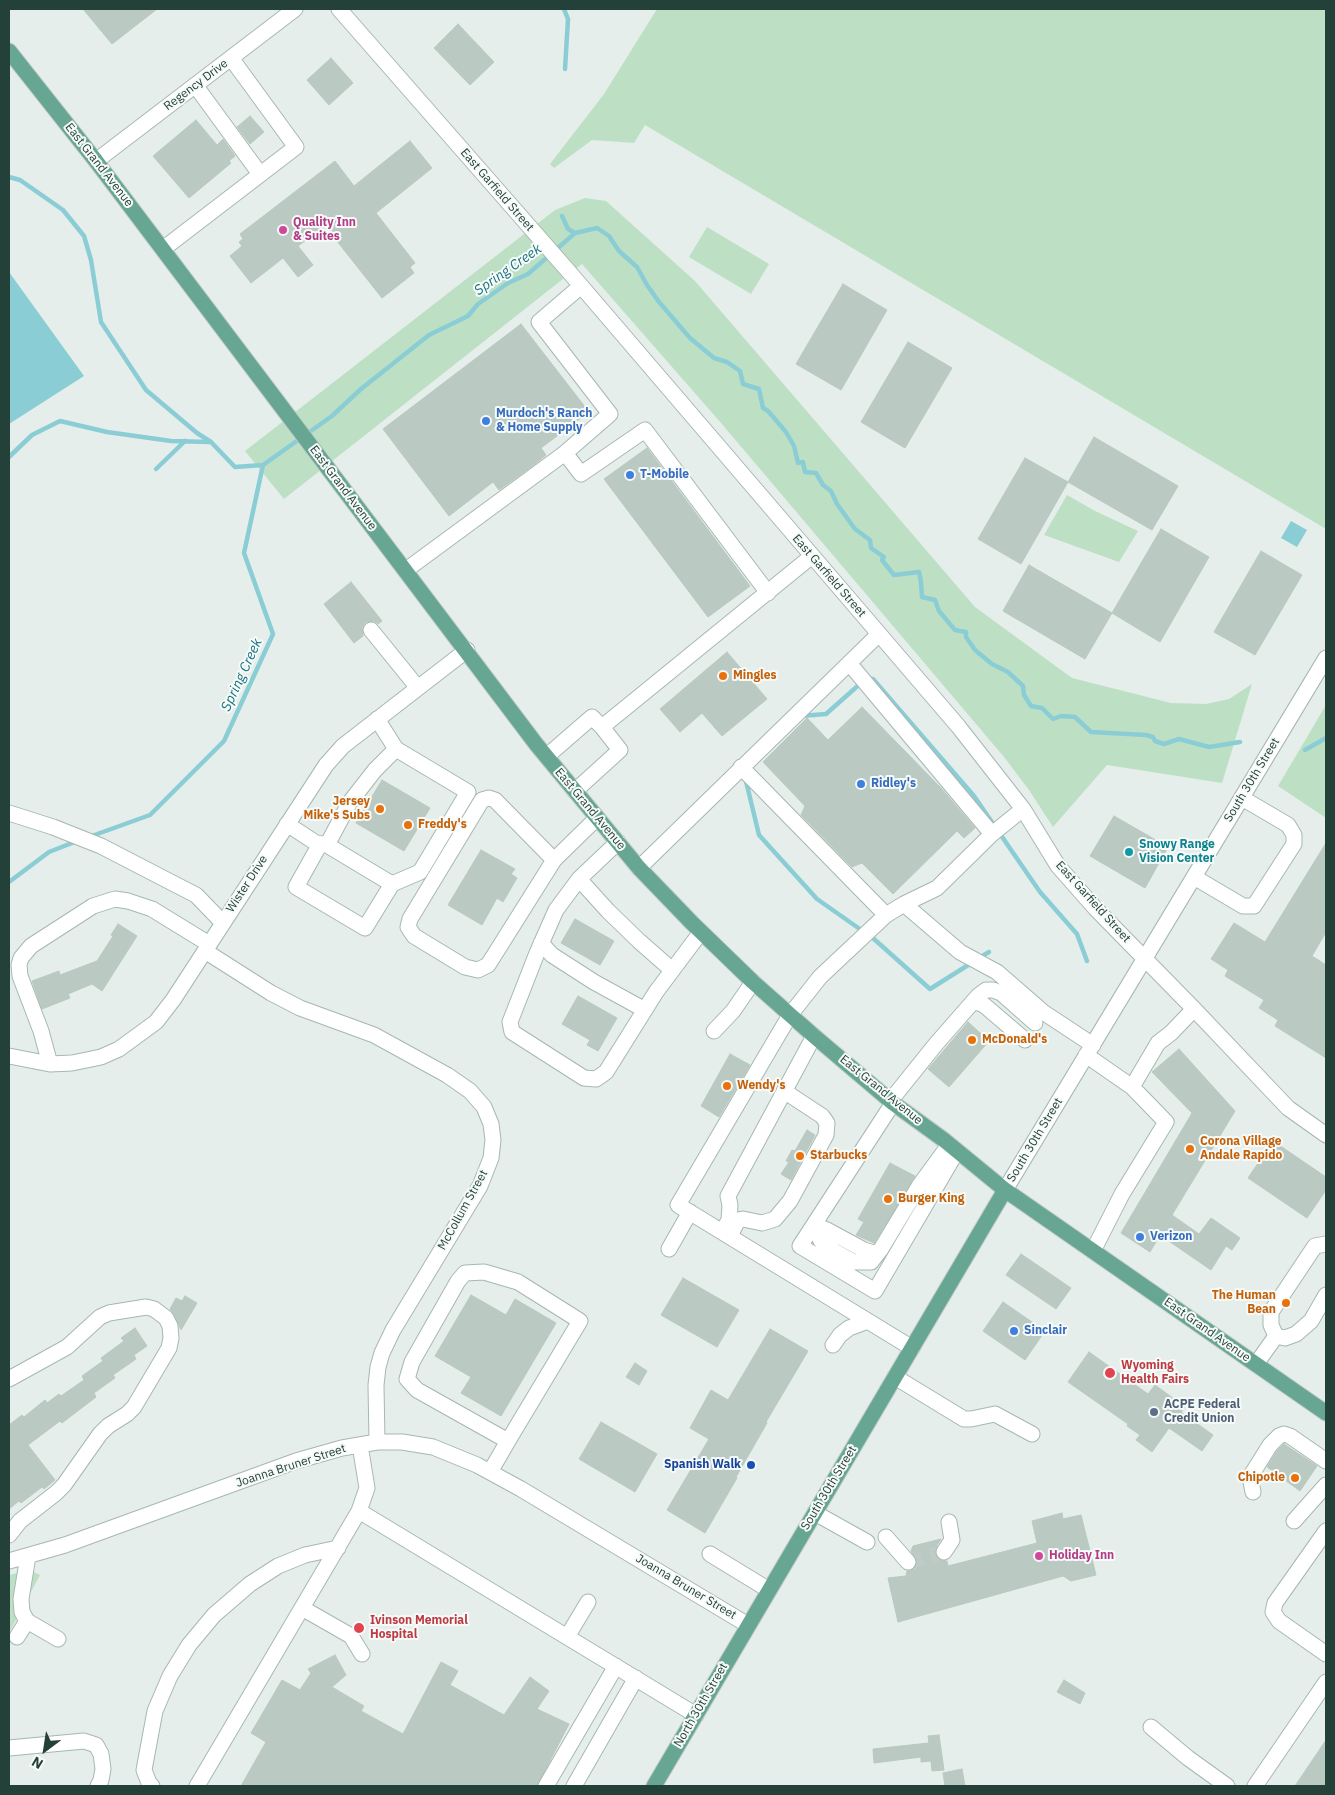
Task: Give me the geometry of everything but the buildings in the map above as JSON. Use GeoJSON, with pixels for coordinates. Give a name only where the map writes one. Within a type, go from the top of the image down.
{"type":"FeatureCollection","features":[{"type":"Feature","properties":{"kind":"main road","name":"East Grand Avenue"},"geometry":{"type":"LineString","coordinates":[[9,51],[96,161],[547,756],[639,868],[753,982],[892,1101],[1005,1190],[1326,1413]]}},
{"type":"Feature","properties":{"kind":"main road","name":"South 30th Street"},"geometry":{"type":"LineString","coordinates":[[748,1625],[1005,1190]]}},
{"type":"Feature","properties":{"kind":"main road","name":"North 30th Street"},"geometry":{"type":"LineString","coordinates":[[654,1786],[748,1625]]}},
{"type":"Feature","properties":{"kind":"street","name":"Regency Drive"},"geometry":{"type":"LineString","coordinates":[[96,161],[295,9]]}},
{"type":"Feature","properties":{"kind":"street","name":"East Garfield Street"},"geometry":{"type":"LineString","coordinates":[[339,9],[570,273],[958,726],[1023,809],[1058,866],[1095,908],[1288,1108],[1326,1135]]}},
{"type":"Feature","properties":{"kind":"street"},"geometry":{"type":"LineString","coordinates":[[163,249],[296,147],[231,58]]}},
{"type":"Feature","properties":{"kind":"street"},"geometry":{"type":"LineString","coordinates":[[195,85],[260,174]]}},
{"type":"Feature","properties":{"kind":"street"},"geometry":{"type":"LineString","coordinates":[[406,570],[565,453],[610,414],[539,322],[581,286]]}},
{"type":"Feature","properties":{"kind":"street"},"geometry":{"type":"LineString","coordinates":[[565,453],[581,474],[645,430],[768,592]]}},
{"type":"Feature","properties":{"kind":"street"},"geometry":{"type":"LineString","coordinates":[[602,728],[812,556]]}},
{"type":"Feature","properties":{"kind":"street"},"geometry":{"type":"LineString","coordinates":[[371,630],[418,688]]}},
{"type":"Feature","properties":{"kind":"street"},"geometry":{"type":"LineString","coordinates":[[639,868],[879,634]]}},
{"type":"Feature","properties":{"kind":"street","name":"Wister Drive"},"geometry":{"type":"LineString","coordinates":[[9,1056],[50,1064],[72,1064],[102,1057],[120,1049],[156,1022],[173,1000],[326,764],[343,746],[467,650]]}},
{"type":"Feature","properties":{"kind":"street","name":"South 30th Street"},"geometry":{"type":"LineString","coordinates":[[1005,1190],[1326,658]]}},
{"type":"Feature","properties":{"kind":"street"},"geometry":{"type":"LineString","coordinates":[[850,663],[992,834]]}},
{"type":"Feature","properties":{"kind":"street"},"geometry":{"type":"LineString","coordinates":[[547,756],[592,717],[620,750],[575,791]]}},
{"type":"Feature","properties":{"kind":"street"},"geometry":{"type":"LineString","coordinates":[[377,719],[396,749],[468,792],[420,872],[392,884],[365,928],[296,887],[350,802],[375,770],[396,749]]}},
{"type":"Feature","properties":{"kind":"street"},"geometry":{"type":"LineString","coordinates":[[741,767],[886,915]]}},
{"type":"Feature","properties":{"kind":"street"},"geometry":{"type":"LineString","coordinates":[[554,860],[495,800],[489,798],[482,800],[410,919],[408,927],[414,936],[465,967],[478,970],[488,965],[554,860],[597,818]]}},
{"type":"Feature","properties":{"kind":"street"},"geometry":{"type":"LineString","coordinates":[[1194,877],[1242,906],[1254,906],[1294,844],[1294,835],[1288,825],[1242,798]]}},
{"type":"Feature","properties":{"kind":"street"},"geometry":{"type":"LineString","coordinates":[[912,1348],[678,1205],[790,1015],[820,977],[886,915],[937,888],[992,834],[1023,809]]}},
{"type":"Feature","properties":{"kind":"street"},"geometry":{"type":"LineString","coordinates":[[9,813],[53,827],[101,846],[196,895],[223,923]]}},
{"type":"Feature","properties":{"kind":"street"},"geometry":{"type":"LineString","coordinates":[[286,824],[316,843],[324,844],[392,884]]}},
{"type":"Feature","properties":{"kind":"street"},"geometry":{"type":"LineString","coordinates":[[618,842],[579,879],[556,910],[510,1022],[512,1032],[584,1078],[596,1079],[606,1072],[672,970],[701,932]]}},
{"type":"Feature","properties":{"kind":"street"},"geometry":{"type":"LineString","coordinates":[[579,879],[614,917],[672,970]]}},
{"type":"Feature","properties":{"kind":"street"},"geometry":{"type":"LineString","coordinates":[[50,1064],[41,1031],[20,976],[19,965],[21,958],[31,946],[93,906],[114,899],[128,901],[152,909],[207,948]]}},
{"type":"Feature","properties":{"kind":"street"},"geometry":{"type":"LineString","coordinates":[[904,904],[960,952],[997,972],[1132,1087],[1166,1122],[1122,1194],[1094,1251]]}},
{"type":"Feature","properties":{"kind":"street"},"geometry":{"type":"LineString","coordinates":[[541,943],[552,956],[645,1010]]}},
{"type":"Feature","properties":{"kind":"street","name":"McCollum Street"},"geometry":{"type":"LineString","coordinates":[[207,948],[271,993],[300,1008],[374,1035],[447,1075],[470,1091],[484,1107],[491,1124],[493,1140],[491,1158],[480,1186],[392,1330],[382,1353],[376,1386],[377,1442]]}},
{"type":"Feature","properties":{"kind":"street"},"geometry":{"type":"LineString","coordinates":[[714,1031],[732,1011],[753,982]]}},
{"type":"Feature","properties":{"kind":"street"},"geometry":{"type":"LineString","coordinates":[[953,1148],[875,1292],[800,1246],[892,1101],[972,1002],[986,990],[993,990],[1000,993],[1035,1024]]}},
{"type":"Feature","properties":{"kind":"street"},"geometry":{"type":"LineString","coordinates":[[972,1002],[984,1005],[1025,1040]]}},
{"type":"Feature","properties":{"kind":"street"},"geometry":{"type":"LineString","coordinates":[[1132,1087],[1158,1043],[1171,1033],[1194,1009]]}},
{"type":"Feature","properties":{"kind":"street"},"geometry":{"type":"LineString","coordinates":[[726,1234],[730,1205],[728,1196],[814,1036]]}},
{"type":"Feature","properties":{"kind":"street"},"geometry":{"type":"LineString","coordinates":[[726,1234],[738,1220],[743,1219],[762,1223],[776,1219],[790,1201],[826,1135],[828,1124],[822,1116],[784,1091]]}},
{"type":"Feature","properties":{"kind":"street"},"geometry":{"type":"LineString","coordinates":[[814,1225],[828,1230],[864,1250],[877,1254],[919,1186],[953,1148]]}},
{"type":"Feature","properties":{"kind":"street"},"geometry":{"type":"LineString","coordinates":[[730,1205],[743,1219]]}},
{"type":"Feature","properties":{"kind":"street"},"geometry":{"type":"LineString","coordinates":[[669,1249],[690,1212]]}},
{"type":"Feature","properties":{"kind":"street"},"geometry":{"type":"LineString","coordinates":[[1326,1244],[1315,1246],[1272,1312],[1270,1325],[1276,1336],[1285,1338],[1296,1334],[1311,1321],[1326,1296]]}},
{"type":"Feature","properties":{"kind":"street"},"geometry":{"type":"LineString","coordinates":[[490,1472],[580,1320],[518,1282],[484,1272],[465,1273],[458,1281],[412,1362],[407,1379],[417,1390],[508,1441]]}},
{"type":"Feature","properties":{"kind":"street"},"geometry":{"type":"LineString","coordinates":[[9,1379],[68,1348],[100,1317],[109,1313],[146,1307],[154,1309],[166,1318],[170,1326],[171,1338],[169,1348],[134,1407],[100,1434],[64,1485],[20,1521],[9,1535]]}},
{"type":"Feature","properties":{"kind":"street"},"geometry":{"type":"LineString","coordinates":[[833,1346],[840,1335],[849,1328],[868,1321]]}},
{"type":"Feature","properties":{"kind":"street"},"geometry":{"type":"LineString","coordinates":[[1256,1364],[1276,1336]]}},
{"type":"Feature","properties":{"kind":"street"},"geometry":{"type":"LineString","coordinates":[[895,1377],[964,1419],[995,1414],[1032,1434]]}},
{"type":"Feature","properties":{"kind":"street"},"geometry":{"type":"LineString","coordinates":[[1253,1492],[1250,1477],[1270,1445],[1279,1436],[1284,1434],[1290,1436],[1326,1462]]}},
{"type":"Feature","properties":{"kind":"street","name":"Joanna Bruner Street"},"geometry":{"type":"LineString","coordinates":[[9,1561],[65,1545],[296,1461],[342,1448],[377,1442],[402,1442],[433,1447],[490,1472],[748,1625]]}},
{"type":"Feature","properties":{"kind":"street"},"geometry":{"type":"LineString","coordinates":[[197,1786],[359,1512],[367,1488],[360,1445]]}},
{"type":"Feature","properties":{"kind":"street"},"geometry":{"type":"LineString","coordinates":[[1294,1521],[1326,1485]]}},
{"type":"Feature","properties":{"kind":"street"},"geometry":{"type":"LineString","coordinates":[[359,1512],[696,1714]]}},
{"type":"Feature","properties":{"kind":"street"},"geometry":{"type":"LineString","coordinates":[[815,1512],[867,1542]]}},
{"type":"Feature","properties":{"kind":"street"},"geometry":{"type":"LineString","coordinates":[[944,1552],[952,1540],[949,1522]]}},
{"type":"Feature","properties":{"kind":"street"},"geometry":{"type":"LineString","coordinates":[[1326,1531],[1275,1603],[1273,1612],[1279,1621],[1326,1654]]}},
{"type":"Feature","properties":{"kind":"street"},"geometry":{"type":"LineString","coordinates":[[886,1538],[908,1562]]}},
{"type":"Feature","properties":{"kind":"street"},"geometry":{"type":"LineString","coordinates":[[152,1786],[144,1770],[155,1711],[170,1676],[189,1645],[214,1615],[250,1584],[278,1566],[305,1555],[338,1548]]}},
{"type":"Feature","properties":{"kind":"street"},"geometry":{"type":"LineString","coordinates":[[710,1554],[769,1590]]}},
{"type":"Feature","properties":{"kind":"street"},"geometry":{"type":"LineString","coordinates":[[28,1556],[22,1612],[27,1621],[58,1639]]}},
{"type":"Feature","properties":{"kind":"street"},"geometry":{"type":"LineString","coordinates":[[568,1637],[588,1602]]}},
{"type":"Feature","properties":{"kind":"street"},"geometry":{"type":"LineString","coordinates":[[302,1608],[351,1636],[362,1654]]}},
{"type":"Feature","properties":{"kind":"street"},"geometry":{"type":"LineString","coordinates":[[17,1637],[27,1621]]}},
{"type":"Feature","properties":{"kind":"street"},"geometry":{"type":"LineString","coordinates":[[546,1786],[616,1666]]}},
{"type":"Feature","properties":{"kind":"street"},"geometry":{"type":"LineString","coordinates":[[574,1786],[636,1678]]}},
{"type":"Feature","properties":{"kind":"street"},"geometry":{"type":"LineString","coordinates":[[1255,1786],[1326,1682]]}},
{"type":"Feature","properties":{"kind":"street"},"geometry":{"type":"LineString","coordinates":[[1151,1727],[1188,1758],[1227,1786]]}},
{"type":"Feature","properties":{"kind":"street"},"geometry":{"type":"LineString","coordinates":[[9,1748],[84,1741],[96,1745],[101,1754],[103,1769],[98,1786]]}},
{"type":"Feature","properties":{"kind":"green space"},"geometry":{"type":"Polygon","coordinates":[[[657,9],[1326,9],[1326,529],[645,125],[634,143],[592,140],[554,168],[550,164],[604,94],[657,9]]]}},
{"type":"Feature","properties":{"kind":"green space"},"geometry":{"type":"Polygon","coordinates":[[[585,198],[606,201],[695,281],[975,607],[1072,678],[1171,703],[1206,704],[1229,699],[1252,684],[1222,783],[1107,765],[1053,827],[1029,790],[1004,757],[721,423],[582,264],[284,499],[245,451],[555,210],[585,198]]]}},
{"type":"Feature","properties":{"kind":"green space"},"geometry":{"type":"Polygon","coordinates":[[[707,227],[769,264],[751,294],[689,257],[707,227]]]}},
{"type":"Feature","properties":{"kind":"green space"},"geometry":{"type":"Polygon","coordinates":[[[1067,495],[1095,511],[1138,531],[1119,562],[1044,535],[1067,495]]]}},
{"type":"Feature","properties":{"kind":"green space"},"geometry":{"type":"Polygon","coordinates":[[[1326,705],[1326,818],[1278,786],[1326,705]]]}},
{"type":"Feature","properties":{"kind":"green space"},"geometry":{"type":"Polygon","coordinates":[[[30,1570],[40,1575],[9,1633],[9,1575],[30,1570]]]}},
{"type":"Feature","properties":{"kind":"water"},"geometry":{"type":"Polygon","coordinates":[[[9,272],[84,376],[9,424],[9,272]]]}},
{"type":"Feature","properties":{"kind":"water"},"geometry":{"type":"Polygon","coordinates":[[[1291,521],[1307,530],[1297,547],[1281,538],[1291,521]]]}},
{"type":"Feature","properties":{"kind":"waterway"},"geometry":{"type":"LineString","coordinates":[[564,9],[568,19],[565,69]]}},
{"type":"Feature","properties":{"kind":"waterway"},"geometry":{"type":"LineString","coordinates":[[9,177],[20,180],[63,210],[84,236],[91,260],[101,322],[146,390],[197,433],[211,442],[235,467],[263,465]]}},
{"type":"Feature","properties":{"kind":"waterway"},"geometry":{"type":"LineString","coordinates":[[562,216],[568,229],[575,233]]}},
{"type":"Feature","properties":{"kind":"waterway","name":"Spring Creek"},"geometry":{"type":"LineString","coordinates":[[89,837],[150,815],[224,741],[273,634],[244,553],[263,465],[332,416],[361,389],[429,335],[468,316],[478,304],[508,283],[528,274],[575,233],[597,228],[609,236],[619,251],[637,267],[659,302],[690,338],[714,358],[727,362],[740,371],[743,384],[759,389],[763,408],[768,411],[786,432],[794,446],[798,463],[803,462],[805,472],[816,473],[823,485],[831,491],[837,504],[855,529],[870,540],[871,548],[884,557],[882,560],[894,575],[919,572],[922,597],[935,600],[939,611],[955,630],[966,632],[966,637],[975,650],[992,664],[1008,672],[1023,686],[1024,695],[1031,706],[1042,708],[1053,719],[1061,716],[1075,717],[1091,732],[1146,735],[1164,744],[1179,739],[1209,747],[1240,742]]}},
{"type":"Feature","properties":{"kind":"waterway"},"geometry":{"type":"LineString","coordinates":[[9,457],[32,435],[60,421],[107,432],[171,441],[210,442]]}},
{"type":"Feature","properties":{"kind":"waterway"},"geometry":{"type":"LineString","coordinates":[[156,469],[185,441]]}},
{"type":"Feature","properties":{"kind":"waterway"},"geometry":{"type":"LineString","coordinates":[[867,679],[873,679],[974,796],[1040,892],[1077,934],[1087,961]]}},
{"type":"Feature","properties":{"kind":"waterway"},"geometry":{"type":"LineString","coordinates":[[801,716],[826,714],[861,683]]}},
{"type":"Feature","properties":{"kind":"waterway","name":"Spring Creek"},"geometry":{"type":"LineString","coordinates":[[1305,750],[1326,738]]}},
{"type":"Feature","properties":{"kind":"waterway"},"geometry":{"type":"LineString","coordinates":[[745,777],[759,835],[817,899],[874,939],[930,989],[973,962]]}},
{"type":"Feature","properties":{"kind":"waterway","name":"Spring Creek"},"geometry":{"type":"LineString","coordinates":[[9,882],[49,852],[77,841]]}},
{"type":"Feature","properties":{"kind":"waterway"},"geometry":{"type":"LineString","coordinates":[[979,958],[989,952]]}},
{"type":"Feature","properties":{"kind":"tunnel"},"geometry":{"type":"LineString","coordinates":[[908,1562],[944,1552]]}},
{"type":"Feature","properties":{"kind":"place","name":"Quality Inn & Suites"},"geometry":{"type":"Point","coordinates":[283,230]}},
{"type":"Feature","properties":{"kind":"place","name":"Murdoch's Ranch & Home Supply"},"geometry":{"type":"Point","coordinates":[486,421]}},
{"type":"Feature","properties":{"kind":"place","name":"T-Mobile"},"geometry":{"type":"Point","coordinates":[630,475]}},
{"type":"Feature","properties":{"kind":"place","name":"Mingles"},"geometry":{"type":"Point","coordinates":[723,676]}},
{"type":"Feature","properties":{"kind":"place","name":"Ridley's"},"geometry":{"type":"Point","coordinates":[861,784]}},
{"type":"Feature","properties":{"kind":"place","name":"Jersey Mike's Subs"},"geometry":{"type":"Point","coordinates":[380,809]}},
{"type":"Feature","properties":{"kind":"place","name":"Freddy's"},"geometry":{"type":"Point","coordinates":[408,825]}},
{"type":"Feature","properties":{"kind":"place","name":"Snowy Range Vision Center"},"geometry":{"type":"Point","coordinates":[1129,852]}},
{"type":"Feature","properties":{"kind":"place","name":"McDonald's"},"geometry":{"type":"Point","coordinates":[972,1040]}},
{"type":"Feature","properties":{"kind":"place","name":"Wendy's"},"geometry":{"type":"Point","coordinates":[727,1086]}},
{"type":"Feature","properties":{"kind":"place","name":"Corona Village Andale Rapido"},"geometry":{"type":"Point","coordinates":[1190,1149]}},
{"type":"Feature","properties":{"kind":"place","name":"Starbucks"},"geometry":{"type":"Point","coordinates":[800,1156]}},
{"type":"Feature","properties":{"kind":"place","name":"Burger King"},"geometry":{"type":"Point","coordinates":[888,1199]}},
{"type":"Feature","properties":{"kind":"place","name":"Verizon"},"geometry":{"type":"Point","coordinates":[1140,1237]}},
{"type":"Feature","properties":{"kind":"place","name":"The Human Bean"},"geometry":{"type":"Point","coordinates":[1286,1303]}},
{"type":"Feature","properties":{"kind":"place","name":"Sinclair"},"geometry":{"type":"Point","coordinates":[1014,1331]}},
{"type":"Feature","properties":{"kind":"place","name":"Wyoming Health Fairs"},"geometry":{"type":"Point","coordinates":[1110,1373]}},
{"type":"Feature","properties":{"kind":"place","name":"ACPE Federal Credit Union"},"geometry":{"type":"Point","coordinates":[1154,1412]}},
{"type":"Feature","properties":{"kind":"place","name":"Spanish Walk"},"geometry":{"type":"Point","coordinates":[751,1465]}},
{"type":"Feature","properties":{"kind":"place","name":"Chipotle"},"geometry":{"type":"Point","coordinates":[1295,1478]}},
{"type":"Feature","properties":{"kind":"place","name":"Holiday Inn"},"geometry":{"type":"Point","coordinates":[1039,1556]}},
{"type":"Feature","properties":{"kind":"place","name":"Ivinson Memorial Hospital"},"geometry":{"type":"Point","coordinates":[359,1628]}}]}
